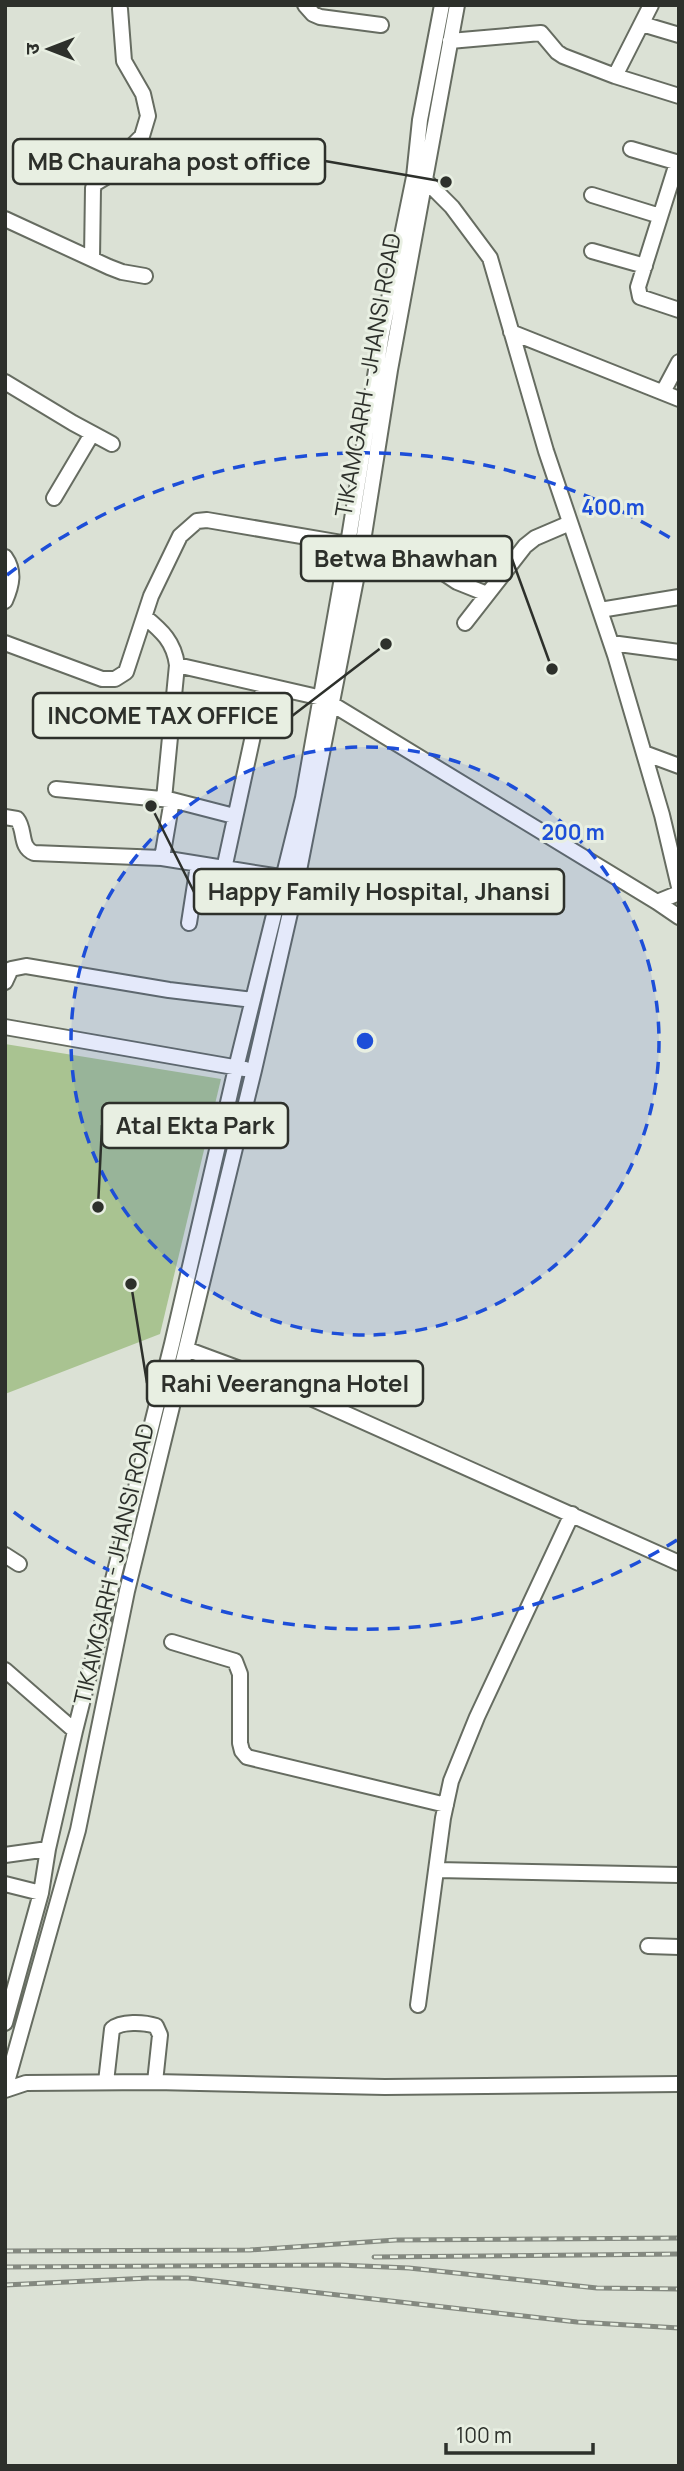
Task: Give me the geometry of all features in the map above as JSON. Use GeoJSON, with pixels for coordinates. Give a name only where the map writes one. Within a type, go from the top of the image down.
{"type":"FeatureCollection","features":[{"type":"Feature","properties":{"kind":"street"},"geometry":{"type":"LineString","coordinates":[[305,5],[313,15],[320,17],[381,25]]}},
{"type":"Feature","properties":{"kind":"street"},"geometry":{"type":"LineString","coordinates":[[442,5],[420,120],[419,179],[466,224],[490,258],[546,451],[611,643],[644,753],[679,887]]}},
{"type":"Feature","properties":{"kind":"street"},"geometry":{"type":"LineString","coordinates":[[419,179],[457,5]]}},
{"type":"Feature","properties":{"kind":"street"},"geometry":{"type":"LineString","coordinates":[[615,76],[651,5]]}},
{"type":"Feature","properties":{"kind":"street"},"geometry":{"type":"LineString","coordinates":[[92,259],[93,188],[96,183],[116,171],[128,150],[142,136],[148,117],[148,105],[124,61],[120,9]]}},
{"type":"Feature","properties":{"kind":"street"},"geometry":{"type":"LineString","coordinates":[[642,24],[679,36]]}},
{"type":"Feature","properties":{"kind":"street"},"geometry":{"type":"LineString","coordinates":[[450,41],[541,33],[557,52],[615,76],[679,96]]}},
{"type":"Feature","properties":{"kind":"street"},"geometry":{"type":"LineString","coordinates":[[631,149],[678,163],[638,287],[640,297],[679,310]]}},
{"type":"Feature","properties":{"kind":"street","name":"TIKAMGARH - JHANSI ROAD"},"geometry":{"type":"LineString","coordinates":[[5,2090],[78,1830],[127,1591],[254,1070],[291,878],[303,798],[361,554],[359,518],[419,179]]}},
{"type":"Feature","properties":{"kind":"street"},"geometry":{"type":"LineString","coordinates":[[592,195],[660,216]]}},
{"type":"Feature","properties":{"kind":"street"},"geometry":{"type":"LineString","coordinates":[[5,219],[122,272],[145,276]]}},
{"type":"Feature","properties":{"kind":"street"},"geometry":{"type":"LineString","coordinates":[[592,251],[645,266]]}},
{"type":"Feature","properties":{"kind":"street"},"geometry":{"type":"LineString","coordinates":[[511,332],[679,400]]}},
{"type":"Feature","properties":{"kind":"street"},"geometry":{"type":"LineString","coordinates":[[663,392],[679,362]]}},
{"type":"Feature","properties":{"kind":"street"},"geometry":{"type":"LineString","coordinates":[[5,382],[112,444]]}},
{"type":"Feature","properties":{"kind":"street"},"geometry":{"type":"LineString","coordinates":[[54,498],[92,434]]}},
{"type":"Feature","properties":{"kind":"street","name":"TIKAMGARH - JHANSI ROAD"},"geometry":{"type":"LineString","coordinates":[[327,701],[348,544],[359,518]]}},
{"type":"Feature","properties":{"kind":"street"},"geometry":{"type":"LineString","coordinates":[[5,643],[102,678],[115,679],[126,672],[151,596],[180,536],[197,521],[207,520],[348,544]]}},
{"type":"Feature","properties":{"kind":"street"},"geometry":{"type":"LineString","coordinates":[[465,623],[525,546],[535,538],[570,523]]}},
{"type":"Feature","properties":{"kind":"street"},"geometry":{"type":"LineString","coordinates":[[361,554],[439,570],[457,582],[487,594]]}},
{"type":"Feature","properties":{"kind":"street"},"geometry":{"type":"LineString","coordinates":[[5,557],[12,568],[6,600]]}},
{"type":"Feature","properties":{"kind":"street"},"geometry":{"type":"LineString","coordinates":[[600,610],[679,597]]}},
{"type":"Feature","properties":{"kind":"street"},"geometry":{"type":"LineString","coordinates":[[145,617],[162,631],[172,645],[177,665],[162,858]]}},
{"type":"Feature","properties":{"kind":"street"},"geometry":{"type":"LineString","coordinates":[[611,643],[679,652]]}},
{"type":"Feature","properties":{"kind":"street"},"geometry":{"type":"LineString","coordinates":[[177,665],[327,701],[679,917]]}},
{"type":"Feature","properties":{"kind":"street"},"geometry":{"type":"LineString","coordinates":[[224,869],[264,685]]}},
{"type":"Feature","properties":{"kind":"street"},"geometry":{"type":"LineString","coordinates":[[644,753],[679,766]]}},
{"type":"Feature","properties":{"kind":"street"},"geometry":{"type":"LineString","coordinates":[[57,789],[168,800],[234,816]]}},
{"type":"Feature","properties":{"kind":"street"},"geometry":{"type":"LineString","coordinates":[[5,817],[17,819],[21,824],[24,844],[34,853],[162,858],[291,878]]}},
{"type":"Feature","properties":{"kind":"street"},"geometry":{"type":"LineString","coordinates":[[189,923],[198,865]]}},
{"type":"Feature","properties":{"kind":"street","name":"TIKAMGARH - JHANSI ROAD"},"geometry":{"type":"LineString","coordinates":[[5,2023],[41,1893],[48,1849],[75,1731],[200,1229],[236,1068],[253,1000],[291,878]]}},
{"type":"Feature","properties":{"kind":"street"},"geometry":{"type":"LineString","coordinates":[[657,902],[679,893]]}},
{"type":"Feature","properties":{"kind":"street"},"geometry":{"type":"LineString","coordinates":[[5,982],[11,969],[26,966],[169,990],[253,1000]]}},
{"type":"Feature","properties":{"kind":"street"},"geometry":{"type":"LineString","coordinates":[[5,1027],[254,1070]]}},
{"type":"Feature","properties":{"kind":"street"},"geometry":{"type":"LineString","coordinates":[[186,1349],[275,1382],[679,1563]]}},
{"type":"Feature","properties":{"kind":"street"},"geometry":{"type":"LineString","coordinates":[[149,1431],[167,1435]]}},
{"type":"Feature","properties":{"kind":"street"},"geometry":{"type":"LineString","coordinates":[[418,2005],[451,1781],[572,1514]]}},
{"type":"Feature","properties":{"kind":"street"},"geometry":{"type":"LineString","coordinates":[[5,1555],[19,1564]]}},
{"type":"Feature","properties":{"kind":"street"},"geometry":{"type":"LineString","coordinates":[[172,1642],[235,1661],[240,1674],[240,1743],[247,1757],[446,1805]]}},
{"type":"Feature","properties":{"kind":"street"},"geometry":{"type":"LineString","coordinates":[[5,1670],[75,1731]]}},
{"type":"Feature","properties":{"kind":"street"},"geometry":{"type":"LineString","coordinates":[[5,1855],[48,1849]]}},
{"type":"Feature","properties":{"kind":"street"},"geometry":{"type":"LineString","coordinates":[[437,1870],[679,1875]]}},
{"type":"Feature","properties":{"kind":"street"},"geometry":{"type":"LineString","coordinates":[[5,1884],[41,1893]]}},
{"type":"Feature","properties":{"kind":"street"},"geometry":{"type":"LineString","coordinates":[[648,1946],[679,1947]]}},
{"type":"Feature","properties":{"kind":"street"},"geometry":{"type":"LineString","coordinates":[[106,2082],[112,2029],[120,2024],[156,2026],[160,2035],[155,2082]]}},
{"type":"Feature","properties":{"kind":"street"},"geometry":{"type":"LineString","coordinates":[[8,2073],[26,2083]]}},
{"type":"Feature","properties":{"kind":"street"},"geometry":{"type":"LineString","coordinates":[[5,2090],[26,2083],[106,2082],[385,2087],[679,2084]]}},
{"type":"Feature","properties":{"kind":"green space"},"geometry":{"type":"Polygon","coordinates":[[[5,1044],[221,1079],[160,1334],[5,1394],[5,1044]]]}},
{"type":"Feature","properties":{"kind":"railway"},"geometry":{"type":"LineString","coordinates":[[5,2251],[250,2250],[396,2240],[679,2238]]}},
{"type":"Feature","properties":{"kind":"railway"},"geometry":{"type":"LineString","coordinates":[[374,2257],[679,2254]]}},
{"type":"Feature","properties":{"kind":"railway"},"geometry":{"type":"LineString","coordinates":[[5,2267],[339,2265],[409,2268],[597,2288],[679,2289]]}},
{"type":"Feature","properties":{"kind":"railway"},"geometry":{"type":"LineString","coordinates":[[5,2285],[188,2278],[577,2322],[679,2328]]}},
{"type":"Feature","properties":{"kind":"place","name":"MB Chauraha post office"},"geometry":{"type":"Point","coordinates":[446,182]}},
{"type":"Feature","properties":{"kind":"place","name":"INCOME TAX OFFICE"},"geometry":{"type":"Point","coordinates":[386,644]}},
{"type":"Feature","properties":{"kind":"place","name":"Betwa Bhawhan"},"geometry":{"type":"Point","coordinates":[552,669]}},
{"type":"Feature","properties":{"kind":"place","name":"Happy Family Hospital, Jhansi"},"geometry":{"type":"Point","coordinates":[151,806]}},
{"type":"Feature","properties":{"kind":"place","name":"Atal Ekta Park"},"geometry":{"type":"Point","coordinates":[98,1207]}},
{"type":"Feature","properties":{"kind":"place","name":"Rahi Veerangna Hotel"},"geometry":{"type":"Point","coordinates":[131,1284]}}]}
